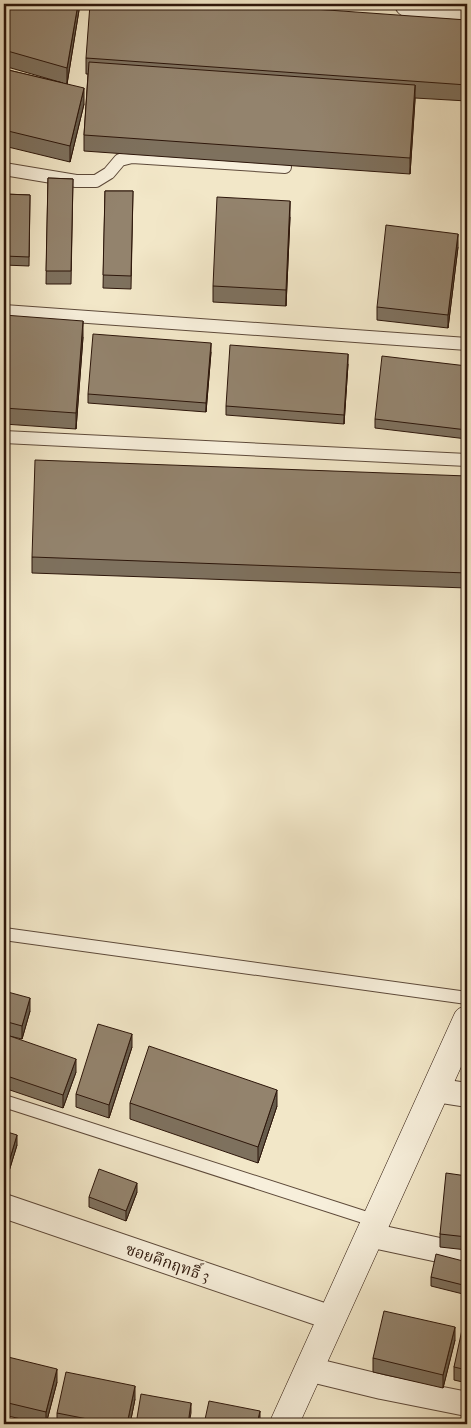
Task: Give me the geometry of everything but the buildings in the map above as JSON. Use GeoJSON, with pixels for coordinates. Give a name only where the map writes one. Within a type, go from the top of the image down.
{"type":"FeatureCollection","features":[{"type":"Feature","properties":{"kind":"street"},"geometry":{"type":"LineString","coordinates":[[407,4],[467,8]]}},
{"type":"Feature","properties":{"kind":"street"},"geometry":{"type":"LineString","coordinates":[[284,1424],[467,1020]]}},
{"type":"Feature","properties":{"kind":"street"},"geometry":{"type":"LineString","coordinates":[[435,1090],[467,1095]]}},
{"type":"Feature","properties":{"kind":"street","name":"ซอยคึกฤทธิ์ 3"},"geometry":{"type":"LineString","coordinates":[[4,1206],[332,1318]]}},
{"type":"Feature","properties":{"kind":"street"},"geometry":{"type":"LineString","coordinates":[[372,1228],[467,1256]]}},
{"type":"Feature","properties":{"kind":"street"},"geometry":{"type":"LineString","coordinates":[[308,1369],[382,1387],[467,1404]]}},
{"type":"Feature","properties":{"kind":"lane"},"geometry":{"type":"LineString","coordinates":[[4,169],[86,181],[96,180],[109,174],[120,160],[132,157],[285,167]]}},
{"type":"Feature","properties":{"kind":"lane"},"geometry":{"type":"LineString","coordinates":[[4,311],[467,344]]}},
{"type":"Feature","properties":{"kind":"lane"},"geometry":{"type":"LineString","coordinates":[[4,437],[467,460]]}},
{"type":"Feature","properties":{"kind":"lane"},"geometry":{"type":"LineString","coordinates":[[4,934],[467,998]]}},
{"type":"Feature","properties":{"kind":"lane"},"geometry":{"type":"LineString","coordinates":[[4,1101],[372,1228]]}}]}
